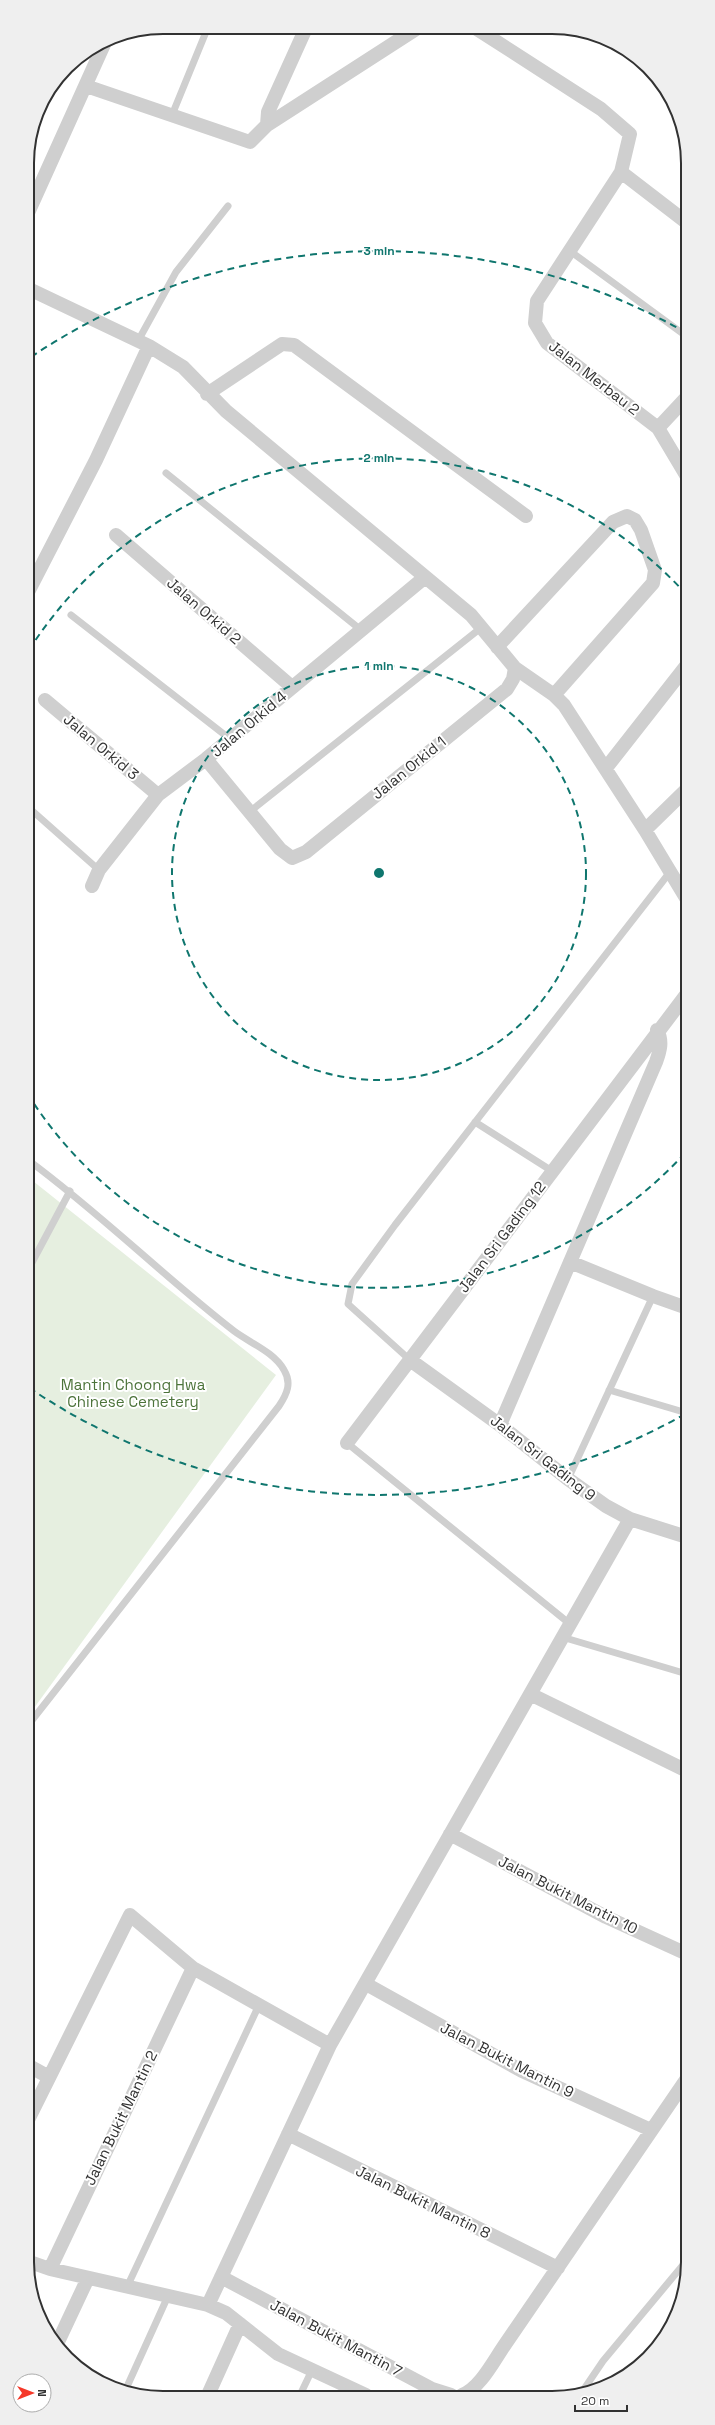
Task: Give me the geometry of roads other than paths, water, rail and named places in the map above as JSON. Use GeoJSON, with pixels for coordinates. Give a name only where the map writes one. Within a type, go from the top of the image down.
{"type":"FeatureCollection","features":[{"type":"Feature","properties":{"kind":"street"},"geometry":{"type":"LineString","coordinates":[[267,126],[268,112],[303,34]]}},
{"type":"Feature","properties":{"kind":"street"},"geometry":{"type":"LineString","coordinates":[[86,86],[250,142],[267,126],[408,34]]}},
{"type":"Feature","properties":{"kind":"street","name":"Jalan Merbau 2"},"geometry":{"type":"LineString","coordinates":[[485,34],[601,109],[630,134],[621,172],[537,301],[535,323],[547,343],[658,428],[681,467]]}},
{"type":"Feature","properties":{"kind":"street"},"geometry":{"type":"LineString","coordinates":[[34,200],[102,50]]}},
{"type":"Feature","properties":{"kind":"street"},"geometry":{"type":"LineString","coordinates":[[621,172],[681,218]]}},
{"type":"Feature","properties":{"kind":"street"},"geometry":{"type":"LineString","coordinates":[[34,291],[143,343],[183,367],[207,394],[424,578],[471,615],[515,668],[554,695],[580,727],[681,890]]}},
{"type":"Feature","properties":{"kind":"street"},"geometry":{"type":"LineString","coordinates":[[34,580],[96,460],[143,343]]}},
{"type":"Feature","properties":{"kind":"street"},"geometry":{"type":"LineString","coordinates":[[207,394],[282,344],[294,345],[526,516]]}},
{"type":"Feature","properties":{"kind":"street"},"geometry":{"type":"LineString","coordinates":[[658,428],[681,403]]}},
{"type":"Feature","properties":{"kind":"street"},"geometry":{"type":"LineString","coordinates":[[497,647],[613,522],[627,516],[635,520],[641,530],[655,570],[653,583],[554,695]]}},
{"type":"Feature","properties":{"kind":"street","name":"Jalan Orkid 2"},"geometry":{"type":"LineString","coordinates":[[116,535],[292,687]]}},
{"type":"Feature","properties":{"kind":"street","name":"Jalan Orkid 4"},"geometry":{"type":"LineString","coordinates":[[92,886],[99,870],[158,795],[206,759],[424,578]]}},
{"type":"Feature","properties":{"kind":"street","name":"Jalan Orkid 1"},"geometry":{"type":"LineString","coordinates":[[248,813],[280,849],[292,858],[306,852],[507,689],[513,679],[515,668]]}},
{"type":"Feature","properties":{"kind":"street"},"geometry":{"type":"LineString","coordinates":[[606,768],[681,672]]}},
{"type":"Feature","properties":{"kind":"street","name":"Jalan Orkid 3"},"geometry":{"type":"LineString","coordinates":[[45,700],[158,795]]}},
{"type":"Feature","properties":{"kind":"street"},"geometry":{"type":"LineString","coordinates":[[206,759],[248,813]]}},
{"type":"Feature","properties":{"kind":"street"},"geometry":{"type":"LineString","coordinates":[[645,830],[681,795]]}},
{"type":"Feature","properties":{"kind":"street","name":"Jalan Sri Gading 12"},"geometry":{"type":"LineString","coordinates":[[347,1443],[657,1030],[681,1001]]}},
{"type":"Feature","properties":{"kind":"street"},"geometry":{"type":"LineString","coordinates":[[500,1425],[656,1062],[660,1048],[660,1035],[657,1030]]}},
{"type":"Feature","properties":{"kind":"street"},"geometry":{"type":"LineString","coordinates":[[570,1262],[681,1306]]}},
{"type":"Feature","properties":{"kind":"street","name":"Jalan Sri Gading 9"},"geometry":{"type":"LineString","coordinates":[[410,1360],[500,1425],[568,1479],[606,1506],[630,1519],[681,1535]]}},
{"type":"Feature","properties":{"kind":"street"},"geometry":{"type":"LineString","coordinates":[[208,2305],[330,2045],[630,1519]]}},
{"type":"Feature","properties":{"kind":"street"},"geometry":{"type":"LineString","coordinates":[[530,1694],[681,1769]]}},
{"type":"Feature","properties":{"kind":"street","name":"Jalan Bukit Mantin 10"},"geometry":{"type":"LineString","coordinates":[[450,1834],[606,1917],[681,1951]]}},
{"type":"Feature","properties":{"kind":"street"},"geometry":{"type":"LineString","coordinates":[[34,2108],[130,1915],[193,1968],[330,2045]]}},
{"type":"Feature","properties":{"kind":"street","name":"Jalan Bukit Mantin 2"},"geometry":{"type":"LineString","coordinates":[[50,2269],[193,1968]]}},
{"type":"Feature","properties":{"kind":"street","name":"Jalan Bukit Mantin 9"},"geometry":{"type":"LineString","coordinates":[[366,1984],[522,2071],[651,2130]]}},
{"type":"Feature","properties":{"kind":"street"},"geometry":{"type":"LineString","coordinates":[[34,2069],[49,2077]]}},
{"type":"Feature","properties":{"kind":"street"},"geometry":{"type":"LineString","coordinates":[[470,2391],[478,2383],[558,2268],[681,2086]]}},
{"type":"Feature","properties":{"kind":"street","name":"Jalan Bukit Mantin 8"},"geometry":{"type":"LineString","coordinates":[[288,2134],[558,2268]]}},
{"type":"Feature","properties":{"kind":"street"},"geometry":{"type":"LineString","coordinates":[[34,2263],[50,2269],[208,2305],[226,2313],[278,2354],[357,2391]]}},
{"type":"Feature","properties":{"kind":"street","name":"Jalan Bukit Mantin 7"},"geometry":{"type":"LineString","coordinates":[[222,2277],[438,2391]]}},
{"type":"Feature","properties":{"kind":"street"},"geometry":{"type":"LineString","coordinates":[[60,2338],[88,2278]]}},
{"type":"Feature","properties":{"kind":"street"},"geometry":{"type":"LineString","coordinates":[[210,2391],[240,2324]]}},
{"type":"Feature","properties":{"kind":"lane"},"geometry":{"type":"LineString","coordinates":[[172,115],[205,34]]}},
{"type":"Feature","properties":{"kind":"lane"},"geometry":{"type":"LineString","coordinates":[[143,343],[176,272],[228,206]]}},
{"type":"Feature","properties":{"kind":"lane"},"geometry":{"type":"LineString","coordinates":[[570,251],[681,332]]}},
{"type":"Feature","properties":{"kind":"lane"},"geometry":{"type":"LineString","coordinates":[[166,473],[361,630]]}},
{"type":"Feature","properties":{"kind":"lane"},"geometry":{"type":"LineString","coordinates":[[71,615],[230,739]]}},
{"type":"Feature","properties":{"kind":"lane"},"geometry":{"type":"LineString","coordinates":[[248,813],[482,627]]}},
{"type":"Feature","properties":{"kind":"lane"},"geometry":{"type":"LineString","coordinates":[[34,812],[99,870]]}},
{"type":"Feature","properties":{"kind":"lane"},"geometry":{"type":"LineString","coordinates":[[410,1360],[348,1304],[352,1284],[395,1225],[670,872]]}},
{"type":"Feature","properties":{"kind":"lane"},"geometry":{"type":"LineString","coordinates":[[475,1122],[552,1171]]}},
{"type":"Feature","properties":{"kind":"lane"},"geometry":{"type":"LineString","coordinates":[[34,1164],[70,1190],[234,1331],[276,1360],[284,1370],[289,1381],[287,1394],[279,1406],[34,1718]]}},
{"type":"Feature","properties":{"kind":"lane"},"geometry":{"type":"LineString","coordinates":[[34,1259],[70,1190]]}},
{"type":"Feature","properties":{"kind":"lane"},"geometry":{"type":"LineString","coordinates":[[568,1479],[653,1296]]}},
{"type":"Feature","properties":{"kind":"lane"},"geometry":{"type":"LineString","coordinates":[[609,1390],[681,1411]]}},
{"type":"Feature","properties":{"kind":"lane"},"geometry":{"type":"LineString","coordinates":[[347,1443],[570,1624]]}},
{"type":"Feature","properties":{"kind":"lane"},"geometry":{"type":"LineString","coordinates":[[562,1637],[681,1672]]}},
{"type":"Feature","properties":{"kind":"lane"},"geometry":{"type":"LineString","coordinates":[[127,2287],[259,2005]]}},
{"type":"Feature","properties":{"kind":"lane"},"geometry":{"type":"LineString","coordinates":[[586,2386],[603,2361],[681,2267]]}},
{"type":"Feature","properties":{"kind":"lane"},"geometry":{"type":"LineString","coordinates":[[127,2386],[168,2296]]}},
{"type":"Feature","properties":{"kind":"lane"},"geometry":{"type":"LineString","coordinates":[[302,2391],[312,2370]]}},
{"type":"Feature","properties":{"kind":"park label","name":"Mantin Choong Hwa Chinese Cemetery"},"geometry":{"type":"Point","coordinates":[133,1394]}}]}
